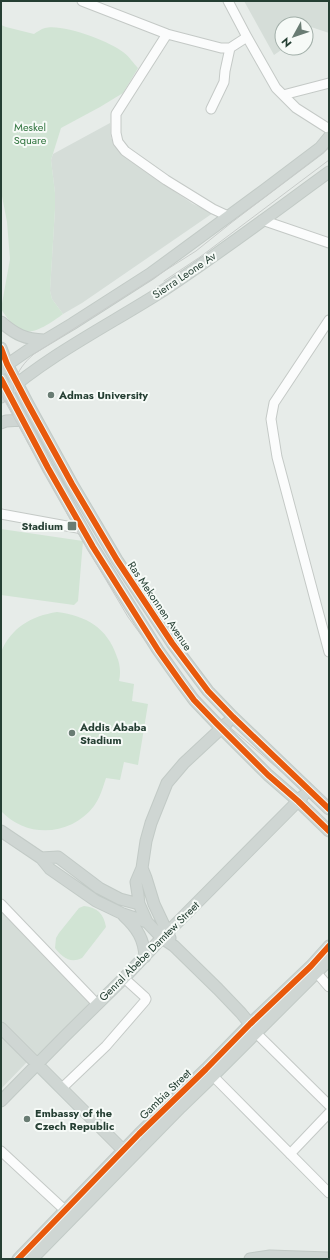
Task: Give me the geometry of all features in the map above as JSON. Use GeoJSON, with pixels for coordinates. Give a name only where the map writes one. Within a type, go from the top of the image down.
{"type":"FeatureCollection","features":[{"type":"Feature","properties":{"kind":"main road"},"geometry":{"type":"LineString","coordinates":[[4,366],[150,274],[190,246],[320,148],[329,137]]}},
{"type":"Feature","properties":{"kind":"main road","name":"Sierra Leone Av"},"geometry":{"type":"LineString","coordinates":[[4,394],[17,383],[63,351],[162,291],[203,264],[329,172]]}},
{"type":"Feature","properties":{"kind":"main road"},"geometry":{"type":"LineString","coordinates":[[1,322],[10,330],[25,338],[44,340]]}},
{"type":"Feature","properties":{"kind":"main road","name":"Ras Mekonnen Avenue"},"geometry":{"type":"LineString","coordinates":[[1,348],[4,366],[17,383],[72,484],[122,567],[192,671],[208,691],[233,717],[329,809]]}},
{"type":"Feature","properties":{"kind":"main road"},"geometry":{"type":"LineString","coordinates":[[28,404],[28,392],[34,371]]}},
{"type":"Feature","properties":{"kind":"main road"},"geometry":{"type":"LineString","coordinates":[[1,379],[4,394],[23,420],[48,468],[83,529],[168,664],[194,700],[268,775],[329,831]]}},
{"type":"Feature","properties":{"kind":"main road"},"geometry":{"type":"LineString","coordinates":[[1,423],[6,421],[23,420]]}},
{"type":"Feature","properties":{"kind":"main road"},"geometry":{"type":"LineString","coordinates":[[147,922],[139,904],[136,882],[142,868],[150,823],[167,783],[184,763],[233,717]]}},
{"type":"Feature","properties":{"kind":"main road","name":"Genral Abebe Damtew Street"},"geometry":{"type":"LineString","coordinates":[[1,1102],[309,790]]}},
{"type":"Feature","properties":{"kind":"main road"},"geometry":{"type":"LineString","coordinates":[[1,831],[41,858],[50,869],[96,901],[123,914],[147,922],[165,936],[218,989],[253,1028]]}},
{"type":"Feature","properties":{"kind":"main road"},"geometry":{"type":"LineString","coordinates":[[41,858],[58,857],[99,888],[120,899],[139,904]]}},
{"type":"Feature","properties":{"kind":"main road"},"geometry":{"type":"LineString","coordinates":[[142,868],[165,936]]}},
{"type":"Feature","properties":{"kind":"main road"},"geometry":{"type":"LineString","coordinates":[[123,914],[131,922],[141,937],[145,957]]}},
{"type":"Feature","properties":{"kind":"main road","name":"Gambia Street"},"geometry":{"type":"LineString","coordinates":[[18,1259],[69,1214],[128,1154],[139,1134],[209,1073],[329,946]]}},
{"type":"Feature","properties":{"kind":"main road","name":"Gambia Street"},"geometry":{"type":"LineString","coordinates":[[253,1028],[329,960]]}},
{"type":"Feature","properties":{"kind":"main road"},"geometry":{"type":"LineString","coordinates":[[1,1028],[128,1154]]}},
{"type":"Feature","properties":{"kind":"main road","name":"Gambia Street"},"geometry":{"type":"LineString","coordinates":[[32,1259],[69,1214]]}},
{"type":"Feature","properties":{"kind":"main road"},"geometry":{"type":"LineString","coordinates":[[250,1259],[327,1257]]}},
{"type":"Feature","properties":{"kind":"street"},"geometry":{"type":"LineString","coordinates":[[82,1],[167,34],[222,48],[230,48],[247,37]]}},
{"type":"Feature","properties":{"kind":"street"},"geometry":{"type":"LineString","coordinates":[[228,1],[276,88],[296,108],[329,129]]}},
{"type":"Feature","properties":{"kind":"street"},"geometry":{"type":"LineString","coordinates":[[167,34],[116,114],[116,133],[118,142],[125,151],[166,180],[213,209],[228,216]]}},
{"type":"Feature","properties":{"kind":"street"},"geometry":{"type":"LineString","coordinates":[[211,109],[224,82],[230,48]]}},
{"type":"Feature","properties":{"kind":"street"},"geometry":{"type":"LineString","coordinates":[[283,95],[329,83]]}},
{"type":"Feature","properties":{"kind":"street"},"geometry":{"type":"LineString","coordinates":[[262,220],[329,243]]}},
{"type":"Feature","properties":{"kind":"street"},"geometry":{"type":"LineString","coordinates":[[329,320],[274,403],[271,419],[277,457],[329,652]]}},
{"type":"Feature","properties":{"kind":"street"},"geometry":{"type":"LineString","coordinates":[[1,514],[83,529]]}},
{"type":"Feature","properties":{"kind":"street"},"geometry":{"type":"LineString","coordinates":[[1,904],[97,1004]]}},
{"type":"Feature","properties":{"kind":"street"},"geometry":{"type":"LineString","coordinates":[[316,972],[329,987]]}},
{"type":"Feature","properties":{"kind":"street"},"geometry":{"type":"LineString","coordinates":[[62,1088],[106,1046],[145,1001],[145,997],[124,978]]}},
{"type":"Feature","properties":{"kind":"street"},"geometry":{"type":"LineString","coordinates":[[253,1028],[329,1105]]}},
{"type":"Feature","properties":{"kind":"street"},"geometry":{"type":"LineString","coordinates":[[209,1073],[329,1193]]}},
{"type":"Feature","properties":{"kind":"street"},"geometry":{"type":"LineString","coordinates":[[290,1154],[329,1113]]}},
{"type":"Feature","properties":{"kind":"street"},"geometry":{"type":"LineString","coordinates":[[1,1151],[69,1214]]}},
{"type":"Feature","properties":{"kind":"shaded area"},"geometry":{"type":"Polygon","coordinates":[[[244,1],[329,1],[329,33],[314,28],[314,16],[274,16],[274,55],[244,1]]]}},
{"type":"Feature","properties":{"kind":"shaded area"},"geometry":{"type":"Polygon","coordinates":[[[110,123],[111,138],[120,150],[140,168],[193,204],[213,213],[82,303],[63,314],[52,299],[50,291],[55,209],[55,193],[51,160],[53,154],[110,123]]]}},
{"type":"Feature","properties":{"kind":"shaded area"},"geometry":{"type":"Polygon","coordinates":[[[1,902],[34,932],[32,934],[97,1004],[37,1064],[1,1026],[1,902]]]}},
{"type":"Feature","properties":{"kind":"shaded area"},"geometry":{"type":"Polygon","coordinates":[[[1,1036],[27,1062],[1,1089],[1,1036]]]}},
{"type":"Feature","properties":{"kind":"green space","name":"Meskel Square"},"geometry":{"type":"Polygon","coordinates":[[[1,25],[34,34],[44,28],[52,27],[73,30],[97,38],[117,48],[127,55],[138,68],[123,93],[61,128],[51,160],[55,193],[55,209],[50,291],[52,299],[63,314],[39,329],[26,332],[20,331],[15,327],[1,309],[10,259],[7,222],[1,191],[1,25]]]}},
{"type":"Feature","properties":{"kind":"green space"},"geometry":{"type":"Polygon","coordinates":[[[1,529],[83,541],[78,601],[74,605],[1,595],[1,529]]]}},
{"type":"Feature","properties":{"kind":"green space","name":"Addis Ababa Stadium"},"geometry":{"type":"Polygon","coordinates":[[[57,612],[77,616],[94,625],[101,631],[113,647],[118,660],[120,672],[119,681],[134,684],[132,701],[148,704],[138,765],[124,762],[120,780],[106,778],[96,803],[84,816],[61,828],[36,830],[23,826],[12,820],[1,811],[1,652],[10,636],[23,624],[30,620],[57,612]]]}},
{"type":"Feature","properties":{"kind":"green space"},"geometry":{"type":"Polygon","coordinates":[[[84,906],[93,908],[99,912],[104,918],[106,927],[82,958],[78,960],[70,960],[63,957],[55,948],[56,938],[79,908],[84,906]]]}},
{"type":"Feature","properties":{"kind":"tram line"},"geometry":{"type":"LineString","coordinates":[[16,415],[13,397],[15,381],[22,367],[34,354],[196,251],[329,148]]}},
{"type":"Feature","properties":{"kind":"tram line"},"geometry":{"type":"LineString","coordinates":[[164,281],[200,257],[329,160]]}},
{"type":"Feature","properties":{"kind":"tram line"},"geometry":{"type":"LineString","coordinates":[[1,394],[74,526],[128,617],[144,639],[219,718],[329,814]]}},
{"type":"Feature","properties":{"kind":"cycle path"},"geometry":{"type":"LineString","coordinates":[[1,348],[7,364],[72,484],[117,560],[172,643],[208,691],[329,809]]}},
{"type":"Feature","properties":{"kind":"cycle path"},"geometry":{"type":"LineString","coordinates":[[1,379],[48,468],[93,547],[158,650],[180,681],[194,700],[217,724],[268,775],[329,831]]}},
{"type":"Feature","properties":{"kind":"cycle path"},"geometry":{"type":"LineString","coordinates":[[18,1259],[139,1134],[311,966],[329,946]]}},
{"type":"Feature","properties":{"kind":"place","name":"Admas University"},"geometry":{"type":"Point","coordinates":[51,395]}},
{"type":"Feature","properties":{"kind":"place","name":"Stadium"},"geometry":{"type":"Point","coordinates":[72,526]}},
{"type":"Feature","properties":{"kind":"place","name":"Addis Ababa Stadium"},"geometry":{"type":"Point","coordinates":[72,733]}},
{"type":"Feature","properties":{"kind":"place","name":"Embassy of the Czech Republic"},"geometry":{"type":"Point","coordinates":[27,1119]}}]}
